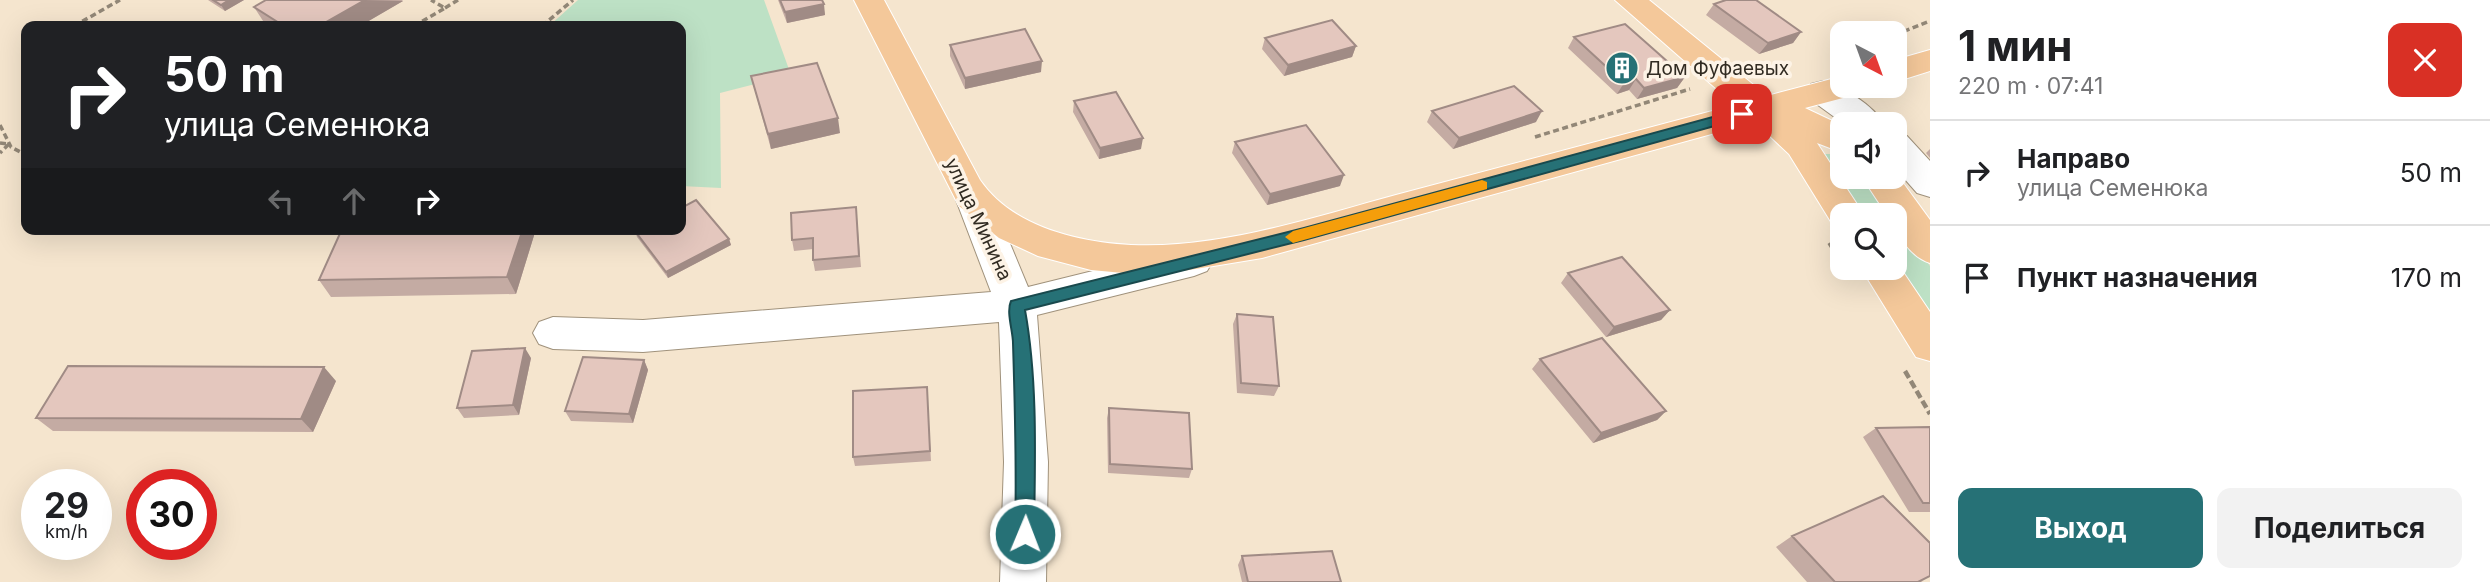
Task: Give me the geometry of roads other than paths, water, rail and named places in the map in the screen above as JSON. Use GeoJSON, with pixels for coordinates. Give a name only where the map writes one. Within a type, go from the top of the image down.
{"type":"FeatureCollection","features":[{"type":"Feature","properties":{"kind":"main road","name":"улица Минина"},"geometry":{"type":"LineString","coordinates":[[869,0],[975,200]]}},
{"type":"Feature","properties":{"kind":"main road"},"geometry":{"type":"LineString","coordinates":[[1630,0],[1801,145],[1830,214]]}},
{"type":"Feature","properties":{"kind":"main road"},"geometry":{"type":"LineString","coordinates":[[1908,67],[1930,61]]}},
{"type":"Feature","properties":{"kind":"main road"},"geometry":{"type":"LineString","coordinates":[[975,200],[1032,242],[1065,251],[1159,261],[1216,255],[1304,234],[1830,90]]}},
{"type":"Feature","properties":{"kind":"main road"},"geometry":{"type":"LineString","coordinates":[[1760,109],[1795,117],[1830,134]]}},
{"type":"Feature","properties":{"kind":"main road"},"geometry":{"type":"LineString","coordinates":[[1888,189],[1930,249]]}},
{"type":"Feature","properties":{"kind":"main road"},"geometry":{"type":"LineString","coordinates":[[1888,280],[1930,345]]}},
{"type":"Feature","properties":{"kind":"street"},"geometry":{"type":"LineString","coordinates":[[1843,98],[1856,112]]}},
{"type":"Feature","properties":{"kind":"street"},"geometry":{"type":"LineString","coordinates":[[1907,158],[1930,184]]}},
{"type":"Feature","properties":{"kind":"street","name":"улица Минина"},"geometry":{"type":"LineString","coordinates":[[975,200],[1016,305],[1021,332],[1026,462],[1023,582]]}},
{"type":"Feature","properties":{"kind":"street"},"geometry":{"type":"LineString","coordinates":[[553,333],[643,336],[1016,305],[1216,255]]}},
{"type":"Feature","properties":{"kind":"place","name":"Дом Фуфаевых"},"geometry":{"type":"Point","coordinates":[1622,68]}}]}
